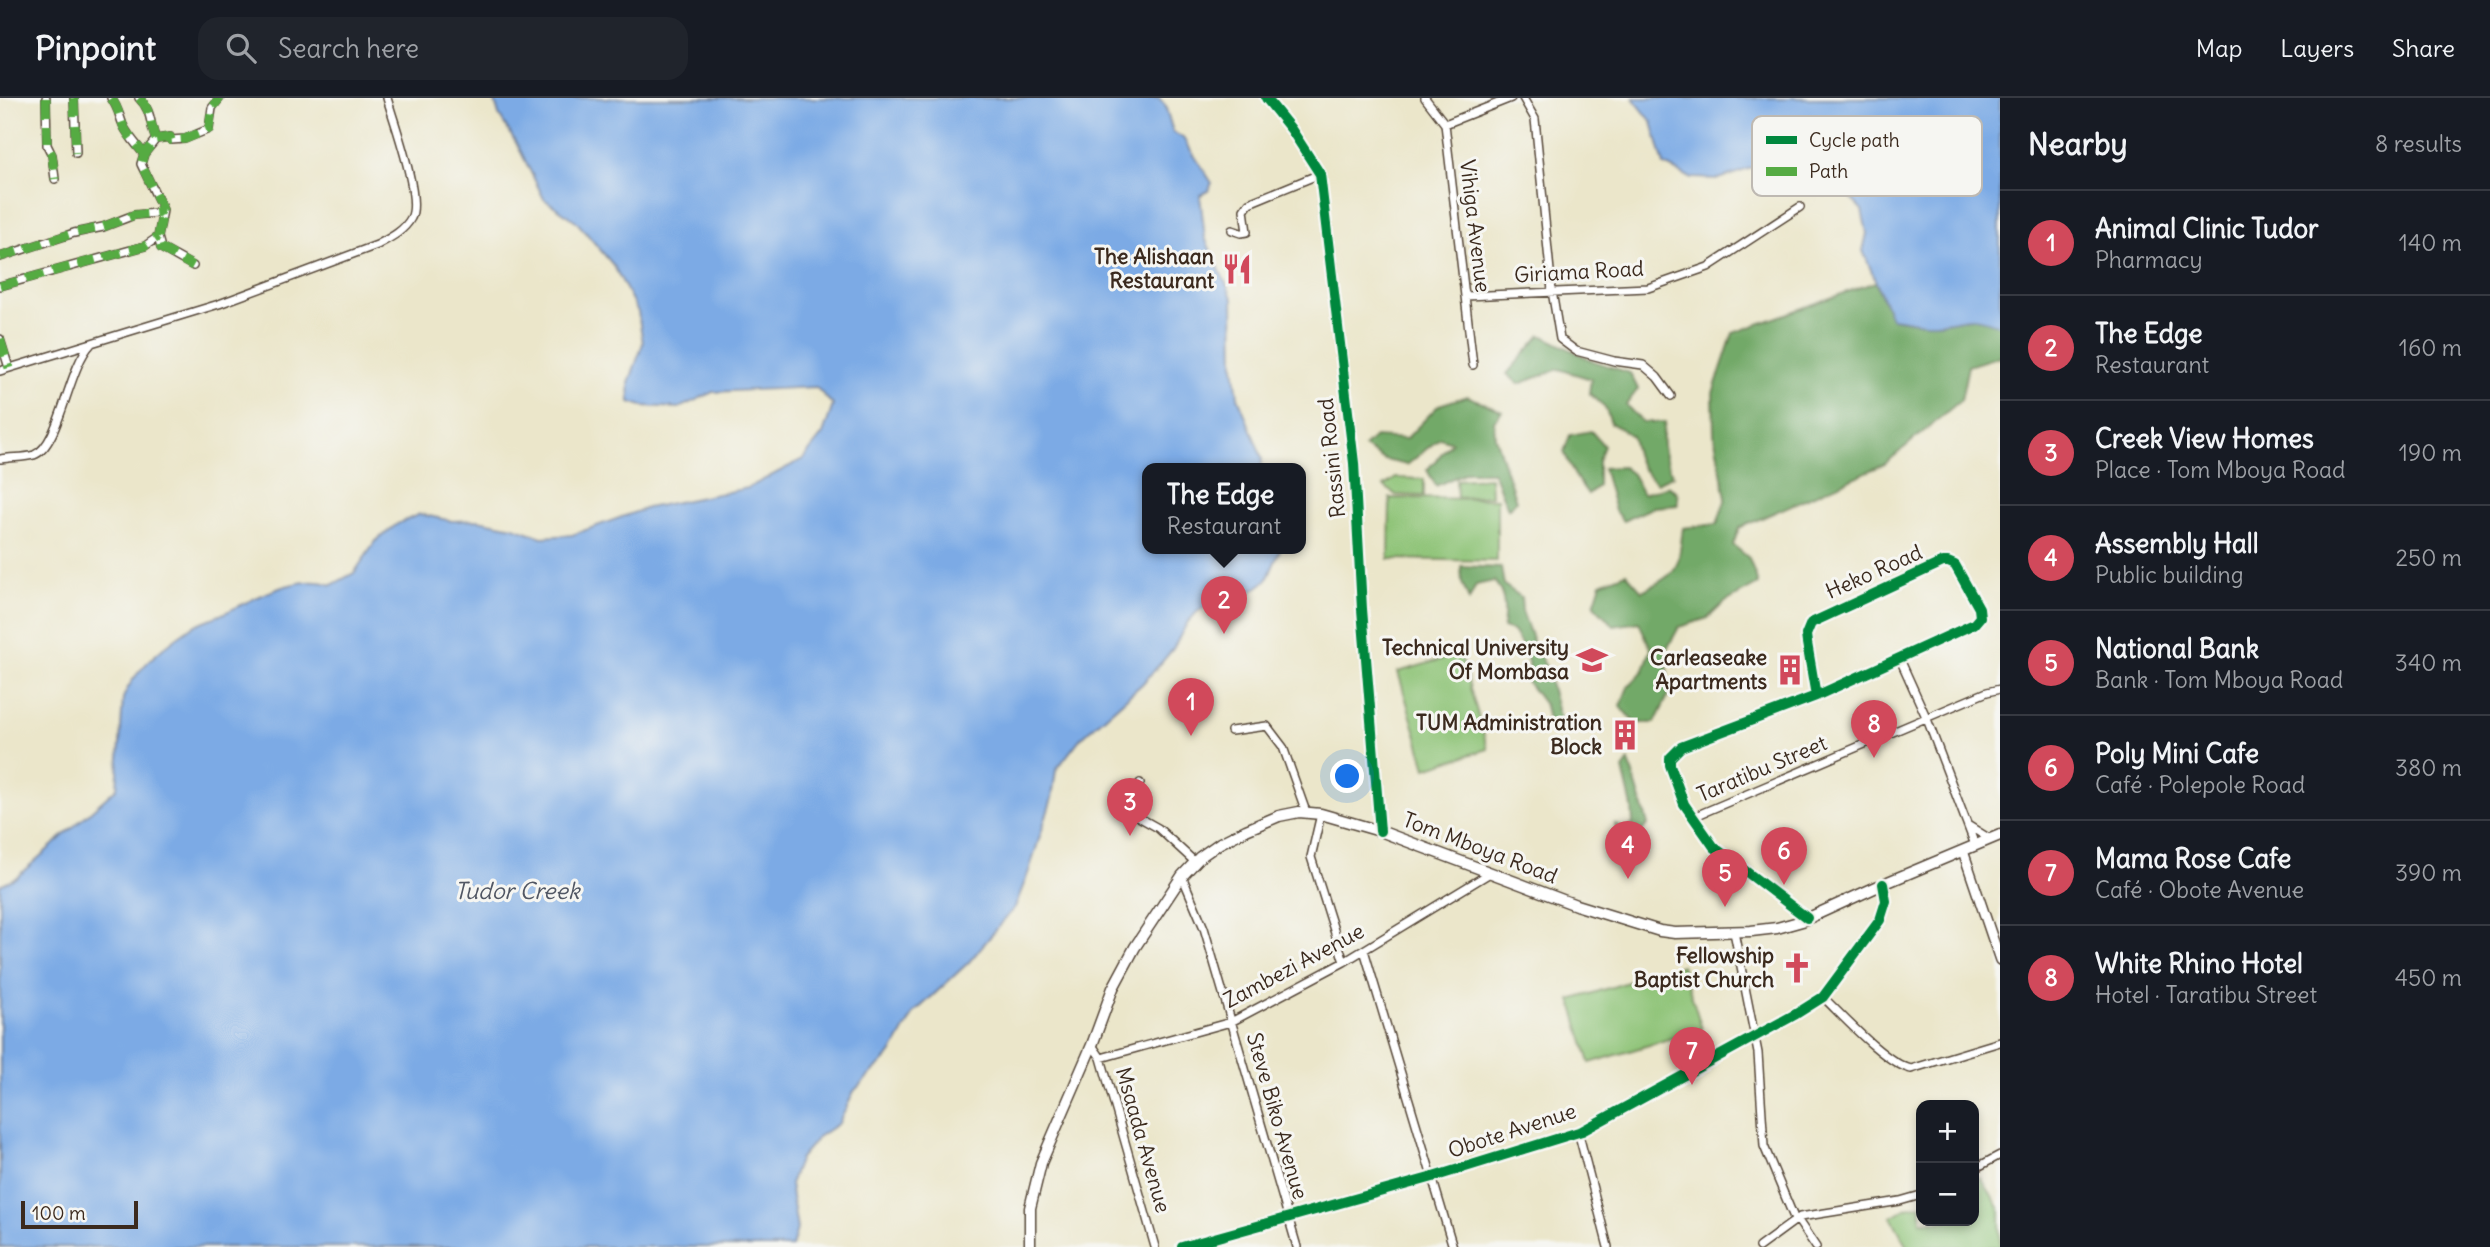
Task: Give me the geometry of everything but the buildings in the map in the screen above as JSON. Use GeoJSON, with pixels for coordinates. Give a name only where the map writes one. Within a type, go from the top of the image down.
{"type":"FeatureCollection","features":[{"type":"Feature","properties":{"kind":"main road","name":"Tom Mboya Road"},"geometry":{"type":"LineString","coordinates":[[1030,1247],[1030,1208],[1037,1178],[1113,988],[1135,947],[1182,876],[1220,843],[1246,830],[1279,816],[1306,812],[1321,814],[1380,831],[1576,905],[1660,931],[1675,933],[1777,928],[1807,918],[1995,837]]}},
{"type":"Feature","properties":{"kind":"street"},"geometry":{"type":"LineString","coordinates":[[46,98],[47,145],[52,155],[55,179]]}},
{"type":"Feature","properties":{"kind":"street"},"geometry":{"type":"LineString","coordinates":[[74,98],[76,153]]}},
{"type":"Feature","properties":{"kind":"street"},"geometry":{"type":"LineString","coordinates":[[111,98],[120,110],[123,124],[144,154]]}},
{"type":"Feature","properties":{"kind":"street"},"geometry":{"type":"LineString","coordinates":[[139,98],[151,115],[156,139]]}},
{"type":"Feature","properties":{"kind":"street"},"geometry":{"type":"LineString","coordinates":[[193,266],[161,248],[158,237],[163,209],[141,164],[144,154],[156,139],[170,136],[171,140],[185,139],[209,129],[212,108],[220,98]]}},
{"type":"Feature","properties":{"kind":"street"},"geometry":{"type":"LineString","coordinates":[[0,371],[245,295],[377,245],[402,229],[415,209],[414,198],[387,98]]}},
{"type":"Feature","properties":{"kind":"street","name":"Rassini Road"},"geometry":{"type":"LineString","coordinates":[[1266,98],[1291,129],[1320,173],[1354,463],[1380,831]]}},
{"type":"Feature","properties":{"kind":"street"},"geometry":{"type":"LineString","coordinates":[[1425,98],[1445,124],[1511,98]]}},
{"type":"Feature","properties":{"kind":"street"},"geometry":{"type":"LineString","coordinates":[[1523,98],[1535,119],[1552,291],[1560,339],[1576,351],[1643,365],[1657,377],[1671,396]]}},
{"type":"Feature","properties":{"kind":"street","name":"Vihiga Avenue"},"geometry":{"type":"LineString","coordinates":[[1445,124],[1473,365]]}},
{"type":"Feature","properties":{"kind":"street"},"geometry":{"type":"LineString","coordinates":[[1232,230],[1247,232],[1244,210],[1249,203],[1320,173]]}},
{"type":"Feature","properties":{"kind":"street","name":"Giriama Road"},"geometry":{"type":"LineString","coordinates":[[1466,296],[1648,288],[1708,267],[1800,207]]}},
{"type":"Feature","properties":{"kind":"street"},"geometry":{"type":"LineString","coordinates":[[0,257],[74,233],[103,227],[134,215],[156,213],[163,209]]}},
{"type":"Feature","properties":{"kind":"street"},"geometry":{"type":"LineString","coordinates":[[0,286],[145,246],[158,237]]}},
{"type":"Feature","properties":{"kind":"street"},"geometry":{"type":"LineString","coordinates":[[0,339],[9,368]]}},
{"type":"Feature","properties":{"kind":"street"},"geometry":{"type":"LineString","coordinates":[[1,459],[35,454],[43,448],[62,414],[72,375],[84,352],[94,342]]}},
{"type":"Feature","properties":{"kind":"street","name":"Heko Road"},"geometry":{"type":"LineString","coordinates":[[1943,562],[1952,563],[1965,580],[1979,608],[1978,620],[1962,630],[1816,696],[1806,635],[1811,623],[1943,562]]}},
{"type":"Feature","properties":{"kind":"street"},"geometry":{"type":"LineString","coordinates":[[1899,657],[1927,719],[1975,845]]}},
{"type":"Feature","properties":{"kind":"street","name":"Taratibu Street"},"geometry":{"type":"LineString","coordinates":[[1693,817],[1987,692],[2000,689]]}},
{"type":"Feature","properties":{"kind":"street"},"geometry":{"type":"LineString","coordinates":[[1807,918],[1714,847],[1684,804],[1670,765],[1673,752],[1681,747],[1816,696]]}},
{"type":"Feature","properties":{"kind":"street"},"geometry":{"type":"LineString","coordinates":[[1231,731],[1267,726],[1283,747],[1306,812]]}},
{"type":"Feature","properties":{"kind":"street"},"geometry":{"type":"LineString","coordinates":[[1140,783],[1126,810],[1158,828],[1195,862]]}},
{"type":"Feature","properties":{"kind":"street"},"geometry":{"type":"LineString","coordinates":[[1321,814],[1311,857],[1344,962]]}},
{"type":"Feature","properties":{"kind":"street"},"geometry":{"type":"LineString","coordinates":[[1968,825],[1995,837]]}},
{"type":"Feature","properties":{"kind":"street"},"geometry":{"type":"LineString","coordinates":[[1964,851],[2000,960]]}},
{"type":"Feature","properties":{"kind":"street","name":"Zambezi Avenue"},"geometry":{"type":"LineString","coordinates":[[1101,1058],[1231,1022],[1344,962],[1490,873]]}},
{"type":"Feature","properties":{"kind":"street","name":"Steve Biko Avenue"},"geometry":{"type":"LineString","coordinates":[[1182,876],[1204,928],[1297,1247]]}},
{"type":"Feature","properties":{"kind":"street","name":"Obote Avenue"},"geometry":{"type":"LineString","coordinates":[[1182,1247],[1433,1177],[1578,1131],[1823,997],[1880,920],[1886,901],[1883,884]]}},
{"type":"Feature","properties":{"kind":"street"},"geometry":{"type":"LineString","coordinates":[[1734,932],[1755,1035],[1764,1146],[1796,1219],[1816,1247]]}},
{"type":"Feature","properties":{"kind":"street"},"geometry":{"type":"LineString","coordinates":[[1364,950],[1453,1247]]}},
{"type":"Feature","properties":{"kind":"street"},"geometry":{"type":"LineString","coordinates":[[1823,997],[1881,1050],[1905,1068],[1918,1068],[2000,1042]]}},
{"type":"Feature","properties":{"kind":"street","name":"Msaada Avenue"},"geometry":{"type":"LineString","coordinates":[[1092,1045],[1101,1058],[1155,1247]]}},
{"type":"Feature","properties":{"kind":"street","name":"Obote Avenue"},"geometry":{"type":"LineString","coordinates":[[1578,1131],[1608,1247]]}},
{"type":"Feature","properties":{"kind":"street"},"geometry":{"type":"LineString","coordinates":[[1979,1166],[2000,1155]]}},
{"type":"Feature","properties":{"kind":"street"},"geometry":{"type":"LineString","coordinates":[[1759,1247],[1805,1215],[1916,1196]]}},
{"type":"Feature","properties":{"kind":"green space"},"geometry":{"type":"Polygon","coordinates":[[[1875,282],[1892,318],[1930,323],[1972,318],[2000,326],[2000,356],[1968,366],[1961,400],[1885,464],[1739,528],[1733,545],[1749,558],[1758,584],[1724,603],[1708,618],[1679,627],[1667,649],[1668,696],[1655,723],[1636,723],[1620,707],[1628,687],[1644,670],[1651,649],[1639,622],[1614,626],[1594,605],[1601,583],[1626,573],[1642,591],[1664,579],[1671,574],[1678,562],[1683,528],[1717,524],[1726,498],[1714,434],[1713,393],[1733,333],[1875,282]]]}},
{"type":"Feature","properties":{"kind":"green space"},"geometry":{"type":"Polygon","coordinates":[[[1541,335],[1593,361],[1630,373],[1638,389],[1626,405],[1642,422],[1665,422],[1663,449],[1673,475],[1657,483],[1646,472],[1637,457],[1632,436],[1611,423],[1605,407],[1589,393],[1591,379],[1559,369],[1519,384],[1507,374],[1541,335]]]}},
{"type":"Feature","properties":{"kind":"green space"},"geometry":{"type":"Polygon","coordinates":[[[1467,396],[1502,411],[1494,421],[1495,437],[1516,501],[1508,509],[1493,472],[1466,472],[1436,486],[1427,470],[1452,442],[1440,438],[1407,465],[1385,460],[1364,447],[1375,437],[1406,439],[1439,405],[1467,396]]]}},
{"type":"Feature","properties":{"kind":"green space"},"geometry":{"type":"Polygon","coordinates":[[[1591,431],[1604,446],[1598,461],[1598,486],[1588,494],[1575,476],[1564,452],[1570,435],[1591,431]]]}},
{"type":"Feature","properties":{"kind":"green space"},"geometry":{"type":"Polygon","coordinates":[[[1623,467],[1632,474],[1643,494],[1669,486],[1678,495],[1678,505],[1654,507],[1623,521],[1615,511],[1603,468],[1623,467]]]}},
{"type":"Feature","properties":{"kind":"green space"},"geometry":{"type":"Polygon","coordinates":[[[1396,478],[1424,479],[1424,496],[1396,495],[1384,486],[1396,478]]]}},
{"type":"Feature","properties":{"kind":"green space"},"geometry":{"type":"Polygon","coordinates":[[[1490,478],[1491,496],[1457,498],[1456,480],[1490,478]]]}},
{"type":"Feature","properties":{"kind":"green space"},"geometry":{"type":"Polygon","coordinates":[[[1390,498],[1497,499],[1497,561],[1389,559],[1390,498]]]}},
{"type":"Feature","properties":{"kind":"green space"},"geometry":{"type":"Polygon","coordinates":[[[1461,566],[1501,568],[1504,585],[1521,597],[1522,611],[1535,647],[1546,667],[1564,727],[1550,731],[1545,706],[1527,682],[1528,661],[1524,649],[1513,631],[1503,628],[1504,603],[1498,586],[1494,581],[1476,585],[1469,600],[1462,583],[1461,566]]]}},
{"type":"Feature","properties":{"kind":"green space"},"geometry":{"type":"Polygon","coordinates":[[[1460,654],[1488,749],[1426,768],[1398,672],[1460,654]]]}},
{"type":"Feature","properties":{"kind":"green space"},"geometry":{"type":"Polygon","coordinates":[[[1629,761],[1648,824],[1635,839],[1618,844],[1615,824],[1624,829],[1633,824],[1623,769],[1629,761]]]}},
{"type":"Feature","properties":{"kind":"green space"},"geometry":{"type":"Polygon","coordinates":[[[1682,965],[1702,1029],[1590,1063],[1571,1000],[1682,965]]]}},
{"type":"Feature","properties":{"kind":"green space"},"geometry":{"type":"Polygon","coordinates":[[[1981,1178],[2000,1209],[2000,1247],[1908,1247],[1891,1217],[1907,1208],[1916,1206],[1916,1226],[1979,1226],[1981,1178]]]}},
{"type":"Feature","properties":{"kind":"water","name":"Tudor Creek"},"geometry":{"type":"Polygon","coordinates":[[[494,98],[1159,98],[1165,105],[1173,132],[1183,138],[1212,183],[1208,191],[1200,195],[1205,238],[1233,299],[1234,366],[1238,397],[1262,458],[1262,463],[1142,463],[1142,554],[1278,554],[1267,580],[1245,596],[1228,602],[1209,604],[1197,612],[1161,663],[1142,684],[1080,739],[1056,770],[1052,798],[1015,907],[969,962],[914,1013],[891,1054],[854,1091],[839,1123],[818,1137],[800,1158],[790,1184],[797,1229],[792,1247],[0,1247],[0,885],[17,877],[117,788],[123,698],[135,677],[151,658],[193,626],[274,590],[304,582],[332,585],[354,573],[376,541],[397,524],[420,514],[452,521],[478,520],[514,527],[542,537],[572,535],[647,508],[748,488],[803,459],[823,434],[833,405],[816,387],[713,392],[679,408],[642,406],[630,402],[629,383],[643,343],[638,312],[614,266],[576,221],[544,199],[518,146],[499,115],[494,98]]]}},
{"type":"Feature","properties":{"kind":"water"},"geometry":{"type":"Polygon","coordinates":[[[1633,98],[2000,98],[2000,326],[1972,318],[1930,323],[1891,318],[1863,251],[1867,233],[1862,210],[1849,196],[1982,196],[1982,116],[1752,116],[1752,168],[1719,179],[1691,178],[1664,165],[1652,122],[1633,98]]]}},
{"type":"Feature","properties":{"kind":"marked path"},"geometry":{"type":"LineString","coordinates":[[46,98],[47,145],[52,155],[55,179]]}},
{"type":"Feature","properties":{"kind":"marked path"},"geometry":{"type":"LineString","coordinates":[[74,98],[76,153]]}},
{"type":"Feature","properties":{"kind":"marked path"},"geometry":{"type":"LineString","coordinates":[[111,98],[125,129],[144,154]]}},
{"type":"Feature","properties":{"kind":"marked path"},"geometry":{"type":"LineString","coordinates":[[139,98],[149,113],[156,139],[144,154],[141,164],[163,210],[158,237],[161,248],[193,266]]}},
{"type":"Feature","properties":{"kind":"marked path"},"geometry":{"type":"LineString","coordinates":[[156,139],[185,139],[209,129],[212,108],[220,98]]}},
{"type":"Feature","properties":{"kind":"marked path"},"geometry":{"type":"LineString","coordinates":[[0,257],[74,233],[103,227],[134,215],[163,210]]}},
{"type":"Feature","properties":{"kind":"marked path"},"geometry":{"type":"LineString","coordinates":[[0,286],[145,246],[158,237]]}},
{"type":"Feature","properties":{"kind":"marked path"},"geometry":{"type":"LineString","coordinates":[[0,339],[9,368]]}},
{"type":"Feature","properties":{"kind":"cycle path"},"geometry":{"type":"LineString","coordinates":[[1266,98],[1291,129],[1320,174],[1354,463],[1362,609],[1380,831]]}},
{"type":"Feature","properties":{"kind":"cycle path"},"geometry":{"type":"LineString","coordinates":[[1807,918],[1714,847],[1684,804],[1670,758],[1681,747],[1816,696],[1974,624],[1980,617],[1979,608],[1955,565],[1943,562],[1811,623],[1806,635],[1816,696]]}},
{"type":"Feature","properties":{"kind":"cycle path"},"geometry":{"type":"LineString","coordinates":[[1182,1247],[1433,1177],[1582,1131],[1823,997],[1880,920],[1886,901],[1883,884]]}},
{"type":"Feature","properties":{"kind":"place","name":"The Alishaan Restaurant"},"geometry":{"type":"Point","coordinates":[1237,269]}},
{"type":"Feature","properties":{"kind":"place","name":"The Edge"},"geometry":{"type":"Point","coordinates":[1224,634]}},
{"type":"Feature","properties":{"kind":"place","name":"Technical University Of Mombasa"},"geometry":{"type":"Point","coordinates":[1592,660]}},
{"type":"Feature","properties":{"kind":"place","name":"Carleaseake Apartments"},"geometry":{"type":"Point","coordinates":[1790,670]}},
{"type":"Feature","properties":{"kind":"place","name":"TUM Administration Block"},"geometry":{"type":"Point","coordinates":[1625,735]}},
{"type":"Feature","properties":{"kind":"place","name":"Animal Clinic Tudor"},"geometry":{"type":"Point","coordinates":[1191,736]}},
{"type":"Feature","properties":{"kind":"place","name":"White Rhino Hotel"},"geometry":{"type":"Point","coordinates":[1874,758]}},
{"type":"Feature","properties":{"kind":"place","name":"Creek View Homes"},"geometry":{"type":"Point","coordinates":[1130,836]}},
{"type":"Feature","properties":{"kind":"place","name":"Assembly Hall"},"geometry":{"type":"Point","coordinates":[1628,879]}},
{"type":"Feature","properties":{"kind":"place","name":"Poly Mini Cafe"},"geometry":{"type":"Point","coordinates":[1784,885]}},
{"type":"Feature","properties":{"kind":"place","name":"National Bank"},"geometry":{"type":"Point","coordinates":[1725,907]}},
{"type":"Feature","properties":{"kind":"place","name":"Fellowship Baptist Church"},"geometry":{"type":"Point","coordinates":[1797,968]}},
{"type":"Feature","properties":{"kind":"place","name":"Mama Rose Cafe"},"geometry":{"type":"Point","coordinates":[1692,1085]}}]}
